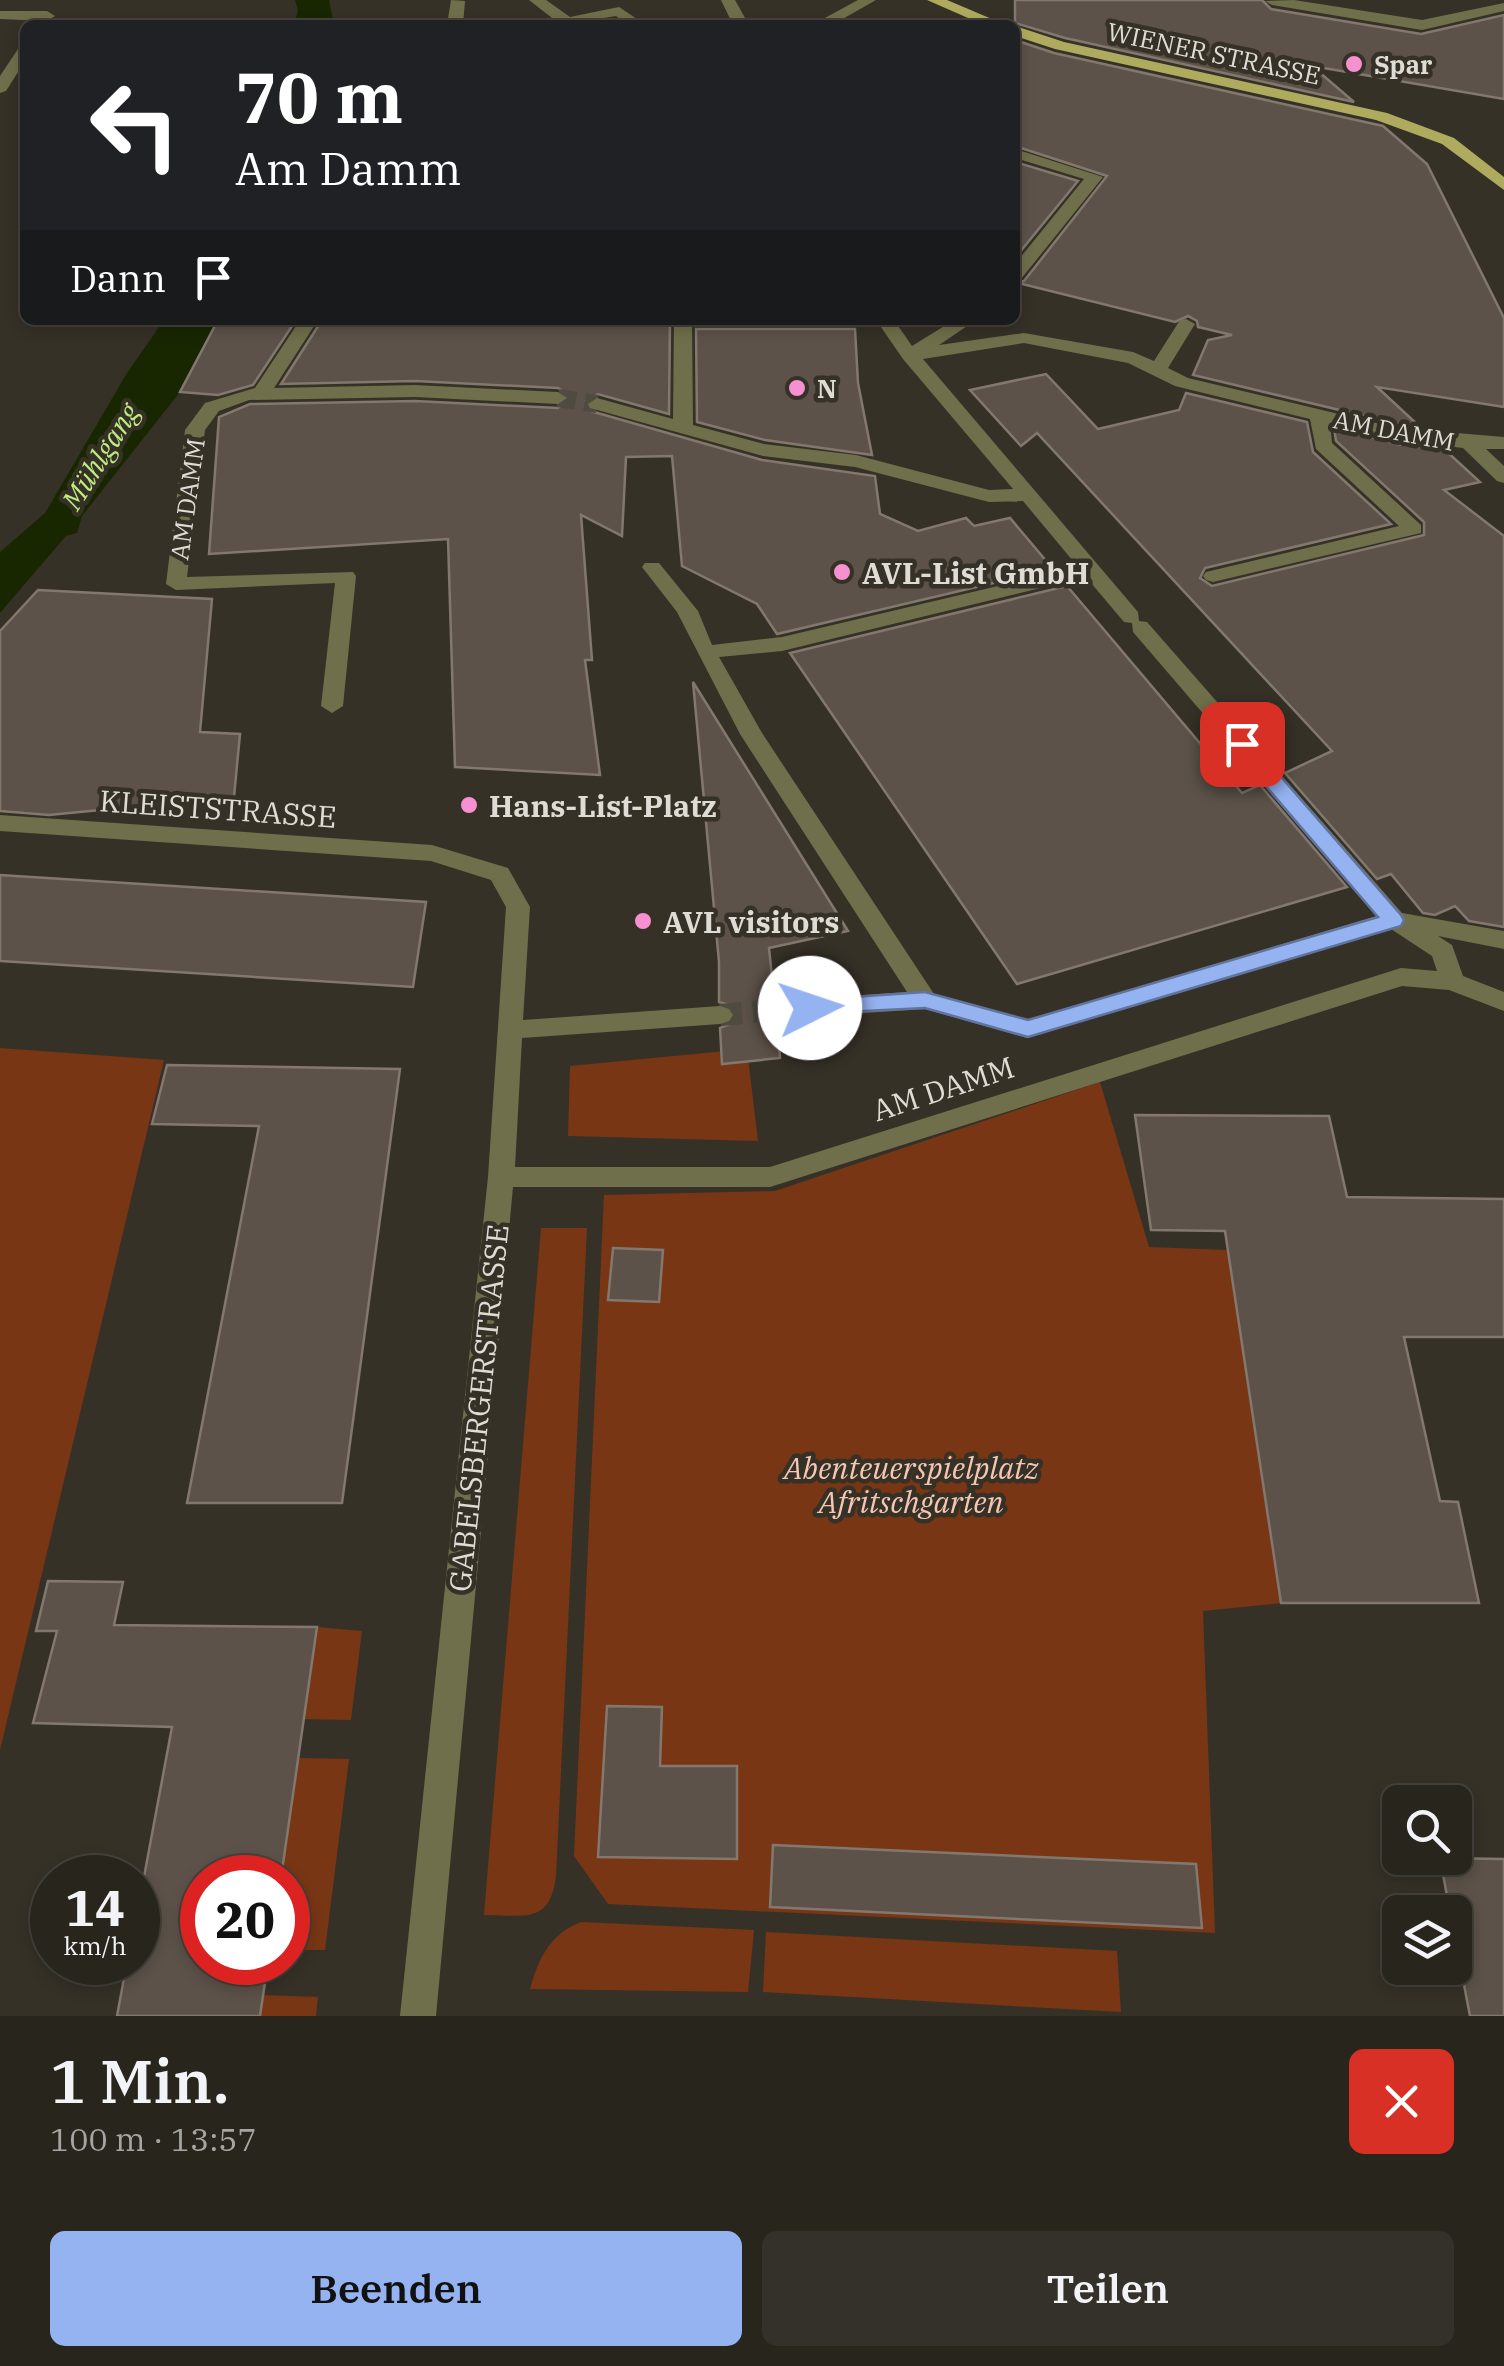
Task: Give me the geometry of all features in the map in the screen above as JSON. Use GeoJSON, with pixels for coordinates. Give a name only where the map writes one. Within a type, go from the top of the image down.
{"type":"FeatureCollection","features":[{"type":"Feature","properties":{"kind":"main road"},"geometry":{"type":"LineString","coordinates":[[934,0],[985,20]]}},
{"type":"Feature","properties":{"kind":"main road","name":"WIENER STRASSE"},"geometry":{"type":"LineString","coordinates":[[1020,33],[1060,46],[1381,116],[1448,141],[1504,184]]}},
{"type":"Feature","properties":{"kind":"street"},"geometry":{"type":"LineString","coordinates":[[536,0],[563,20]]}},
{"type":"Feature","properties":{"kind":"street"},"geometry":{"type":"LineString","coordinates":[[829,20],[868,0]]}},
{"type":"Feature","properties":{"kind":"street"},"geometry":{"type":"LineString","coordinates":[[1272,0],[1422,25],[1504,7]]}},
{"type":"Feature","properties":{"kind":"street"},"geometry":{"type":"LineString","coordinates":[[576,20],[619,11],[631,20]]}},
{"type":"Feature","properties":{"kind":"street"},"geometry":{"type":"LineString","coordinates":[[0,15],[48,14]]}},
{"type":"Feature","properties":{"kind":"street"},"geometry":{"type":"LineString","coordinates":[[0,88],[20,57]]}},
{"type":"Feature","properties":{"kind":"street"},"geometry":{"type":"LineString","coordinates":[[1020,154],[1095,177],[1020,269]]}},
{"type":"Feature","properties":{"kind":"street"},"geometry":{"type":"LineString","coordinates":[[1158,370],[1186,324]]}},
{"type":"Feature","properties":{"kind":"street"},"geometry":{"type":"LineString","coordinates":[[261,394],[305,325]]}},
{"type":"Feature","properties":{"kind":"street"},"geometry":{"type":"LineString","coordinates":[[683,325],[683,426]]}},
{"type":"Feature","properties":{"kind":"street"},"geometry":{"type":"LineString","coordinates":[[889,325],[1090,570],[1394,920],[1443,951],[1452,981]]}},
{"type":"Feature","properties":{"kind":"street"},"geometry":{"type":"LineString","coordinates":[[910,355],[959,325]]}},
{"type":"Feature","properties":{"kind":"street","name":"AM DAMM"},"geometry":{"type":"LineString","coordinates":[[910,355],[1024,338],[1133,358],[1182,382],[1397,434],[1504,443]]}},
{"type":"Feature","properties":{"kind":"street","name":"AM DAMM"},"geometry":{"type":"LineString","coordinates":[[332,706],[346,576],[176,584],[195,430],[212,406],[261,394],[415,391],[558,398]]}},
{"type":"Feature","properties":{"kind":"street"},"geometry":{"type":"LineString","coordinates":[[597,404],[764,450],[856,461],[989,496],[1028,495]]}},
{"type":"Feature","properties":{"kind":"street","name":"AM DAMM"},"geometry":{"type":"LineString","coordinates":[[1213,576],[1414,529],[1322,445],[1319,416]]}},
{"type":"Feature","properties":{"kind":"street","name":"AM DAMM"},"geometry":{"type":"LineString","coordinates":[[1469,443],[1504,476]]}},
{"type":"Feature","properties":{"kind":"street"},"geometry":{"type":"LineString","coordinates":[[652,567],[687,612],[751,734],[925,1000]]}},
{"type":"Feature","properties":{"kind":"street"},"geometry":{"type":"LineString","coordinates":[[705,652],[782,644],[1090,570]]}},
{"type":"Feature","properties":{"kind":"street","name":"KLEISTSTRASSE"},"geometry":{"type":"LineString","coordinates":[[0,823],[432,853]]}},
{"type":"Feature","properties":{"kind":"street","name":"GABELSBERGERSTRASSE"},"geometry":{"type":"LineString","coordinates":[[418,2016],[501,1176],[518,907],[500,874],[432,853]]}},
{"type":"Feature","properties":{"kind":"street"},"geometry":{"type":"LineString","coordinates":[[775,1010],[925,1000],[1028,1029],[1394,920],[1504,940]]}},
{"type":"Feature","properties":{"kind":"street","name":"AM DAMM"},"geometry":{"type":"LineString","coordinates":[[501,1176],[770,1177],[1400,977],[1452,981],[1504,1002]]}},
{"type":"Feature","properties":{"kind":"street"},"geometry":{"type":"LineString","coordinates":[[509,1030],[720,1014]]}},
{"type":"Feature","properties":{"kind":"green space"},"geometry":{"type":"Polygon","coordinates":[[[0,1048],[164,1060],[0,1750],[0,1048]]]}},
{"type":"Feature","properties":{"kind":"green space"},"geometry":{"type":"Polygon","coordinates":[[[747,1049],[758,1141],[568,1136],[570,1066],[747,1049]]]}},
{"type":"Feature","properties":{"kind":"green space","name":"Abenteuerspielplatz Afritschgarten"},"geometry":{"type":"Polygon","coordinates":[[[1100,1082],[1149,1247],[1228,1250],[1281,1603],[1203,1611],[1215,1933],[608,1904],[574,1856],[604,1195],[775,1191],[1100,1082]]]}},
{"type":"Feature","properties":{"kind":"green space"},"geometry":{"type":"Polygon","coordinates":[[[541,1228],[587,1228],[556,1876],[553,1892],[541,1910],[523,1916],[484,1915],[541,1228]]]}},
{"type":"Feature","properties":{"kind":"green space"},"geometry":{"type":"Polygon","coordinates":[[[317,1627],[362,1631],[351,1720],[304,1719],[317,1627]]]}},
{"type":"Feature","properties":{"kind":"green space"},"geometry":{"type":"Polygon","coordinates":[[[298,1758],[349,1759],[325,1950],[310,1950],[310,1855],[284,1855],[298,1758]]]}},
{"type":"Feature","properties":{"kind":"green space"},"geometry":{"type":"Polygon","coordinates":[[[581,1922],[754,1930],[748,1992],[530,1989],[553,1941],[581,1922]]]}},
{"type":"Feature","properties":{"kind":"green space"},"geometry":{"type":"Polygon","coordinates":[[[766,1932],[1117,1951],[1121,2012],[763,1992],[766,1932]]]}},
{"type":"Feature","properties":{"kind":"green space"},"geometry":{"type":"Polygon","coordinates":[[[263,1995],[318,1997],[316,2016],[260,2016],[263,1995]]]}},
{"type":"Feature","properties":{"kind":"water"},"geometry":{"type":"Polygon","coordinates":[[[295,0],[329,0],[333,20],[295,20],[295,0]]]}},
{"type":"Feature","properties":{"kind":"water","name":"Mühlgang"},"geometry":{"type":"Polygon","coordinates":[[[161,325],[215,325],[180,392],[82,516],[77,533],[66,536],[0,613],[0,552],[45,513],[127,373],[161,325]]]}},
{"type":"Feature","properties":{"kind":"building"},"geometry":{"type":"Polygon","coordinates":[[[1015,0],[1262,0],[1271,9],[1421,34],[1504,15],[1504,99],[1312,66],[1354,102],[1065,38],[1015,20],[1015,0]]]}},
{"type":"Feature","properties":{"kind":"building"},"geometry":{"type":"Polygon","coordinates":[[[1020,42],[1054,53],[1383,126],[1427,164],[1504,318],[1504,407],[1377,387],[1419,426],[1398,424],[1193,375],[1208,340],[1232,335],[1198,327],[1197,321],[1188,316],[1175,322],[1020,283],[1107,176],[1020,148],[1020,42]]]}},
{"type":"Feature","properties":{"kind":"building"},"geometry":{"type":"Polygon","coordinates":[[[1020,164],[1078,181],[1020,252],[1020,164]]]}},
{"type":"Feature","properties":{"kind":"building"},"geometry":{"type":"Polygon","coordinates":[[[215,325],[293,325],[253,385],[218,395],[180,392],[215,325]]]}},
{"type":"Feature","properties":{"kind":"building","name":"AVL-List GmbH"},"geometry":{"type":"Polygon","coordinates":[[[319,325],[670,325],[669,414],[598,394],[586,401],[587,410],[762,460],[875,476],[880,514],[918,531],[966,518],[974,526],[1010,518],[1053,569],[777,634],[757,604],[682,566],[672,456],[626,457],[622,536],[581,515],[592,660],[585,660],[600,775],[455,767],[448,539],[209,554],[219,417],[250,404],[415,401],[558,408],[571,397],[558,388],[415,381],[281,384],[319,325]]]}},
{"type":"Feature","properties":{"kind":"building"},"geometry":{"type":"Polygon","coordinates":[[[696,329],[855,329],[858,383],[872,455],[765,440],[697,422],[696,329]]]}},
{"type":"Feature","properties":{"kind":"building"},"geometry":{"type":"Polygon","coordinates":[[[1046,374],[1098,429],[1179,410],[1186,393],[1307,422],[1313,452],[1391,524],[1205,568],[1200,578],[1212,586],[1424,535],[1424,522],[1336,441],[1334,428],[1397,444],[1445,450],[1480,482],[1444,490],[1504,536],[1504,927],[1469,921],[1455,906],[1435,915],[1423,913],[1391,874],[1377,879],[1285,773],[1332,751],[1037,433],[1021,446],[970,390],[1046,374]]]}},
{"type":"Feature","properties":{"kind":"building"},"geometry":{"type":"Polygon","coordinates":[[[1067,586],[1242,793],[1260,785],[1347,887],[1017,984],[790,653],[1067,586]]]}},
{"type":"Feature","properties":{"kind":"building"},"geometry":{"type":"Polygon","coordinates":[[[38,590],[212,599],[200,732],[240,734],[234,797],[49,815],[0,811],[0,631],[38,590]]]}},
{"type":"Feature","properties":{"kind":"building"},"geometry":{"type":"Polygon","coordinates":[[[693,682],[848,931],[769,948],[774,997],[763,1002],[759,1012],[765,1020],[777,1023],[780,1058],[722,1064],[720,1028],[732,1023],[736,1013],[730,1005],[719,1002],[719,962],[693,682]]]}},
{"type":"Feature","properties":{"kind":"building"},"geometry":{"type":"Polygon","coordinates":[[[0,875],[426,902],[413,987],[0,961],[0,875]]]}},
{"type":"Feature","properties":{"kind":"building"},"geometry":{"type":"Polygon","coordinates":[[[167,1065],[400,1069],[342,1503],[187,1503],[259,1126],[152,1124],[167,1065]]]}},
{"type":"Feature","properties":{"kind":"building"},"geometry":{"type":"Polygon","coordinates":[[[1135,1115],[1329,1116],[1347,1197],[1504,1199],[1504,1337],[1404,1337],[1440,1501],[1458,1502],[1479,1603],[1281,1603],[1225,1231],[1151,1230],[1135,1115]]]}},
{"type":"Feature","properties":{"kind":"building"},"geometry":{"type":"Polygon","coordinates":[[[613,1248],[663,1250],[659,1302],[608,1300],[613,1248]]]}},
{"type":"Feature","properties":{"kind":"building"},"geometry":{"type":"Polygon","coordinates":[[[48,1581],[123,1582],[114,1625],[317,1627],[284,1855],[180,1855],[180,1985],[265,1985],[260,2016],[117,2016],[123,1985],[160,1985],[160,1855],[148,1855],[172,1727],[33,1723],[57,1631],[36,1631],[48,1581]]]}},
{"type":"Feature","properties":{"kind":"building"},"geometry":{"type":"Polygon","coordinates":[[[607,1706],[662,1707],[660,1766],[737,1766],[737,1859],[598,1857],[607,1706]]]}},
{"type":"Feature","properties":{"kind":"building"},"geometry":{"type":"Polygon","coordinates":[[[773,1845],[1196,1864],[1202,1928],[770,1907],[773,1845]]]}},
{"type":"Feature","properties":{"kind":"building"},"geometry":{"type":"Polygon","coordinates":[[[1472,1858],[1504,1859],[1504,2016],[1470,2016],[1464,1985],[1472,1985],[1472,1895],[1447,1895],[1443,1875],[1472,1875],[1472,1858]]]}},
{"type":"Feature","properties":{"kind":"tunnel"},"geometry":{"type":"LineString","coordinates":[[558,398],[597,404]]}},
{"type":"Feature","properties":{"kind":"tunnel"},"geometry":{"type":"LineString","coordinates":[[720,1015],[775,1010]]}},
{"type":"Feature","properties":{"kind":"place","name":"Spar"},"geometry":{"type":"Point","coordinates":[1354,64]}},
{"type":"Feature","properties":{"kind":"place","name":"N"},"geometry":{"type":"Point","coordinates":[797,388]}},
{"type":"Feature","properties":{"kind":"place","name":"AVL-List GmbH"},"geometry":{"type":"Point","coordinates":[842,572]}},
{"type":"Feature","properties":{"kind":"place","name":"Hans-List-Platz"},"geometry":{"type":"Point","coordinates":[469,805]}},
{"type":"Feature","properties":{"kind":"place","name":"AVL visitors"},"geometry":{"type":"Point","coordinates":[643,921]}},
{"type":"Feature","properties":{"kind":"route"},"geometry":{"type":"LineString","coordinates":[[810,1008],[925,1000],[1028,1029],[1394,920],[1242,744]]}}]}
